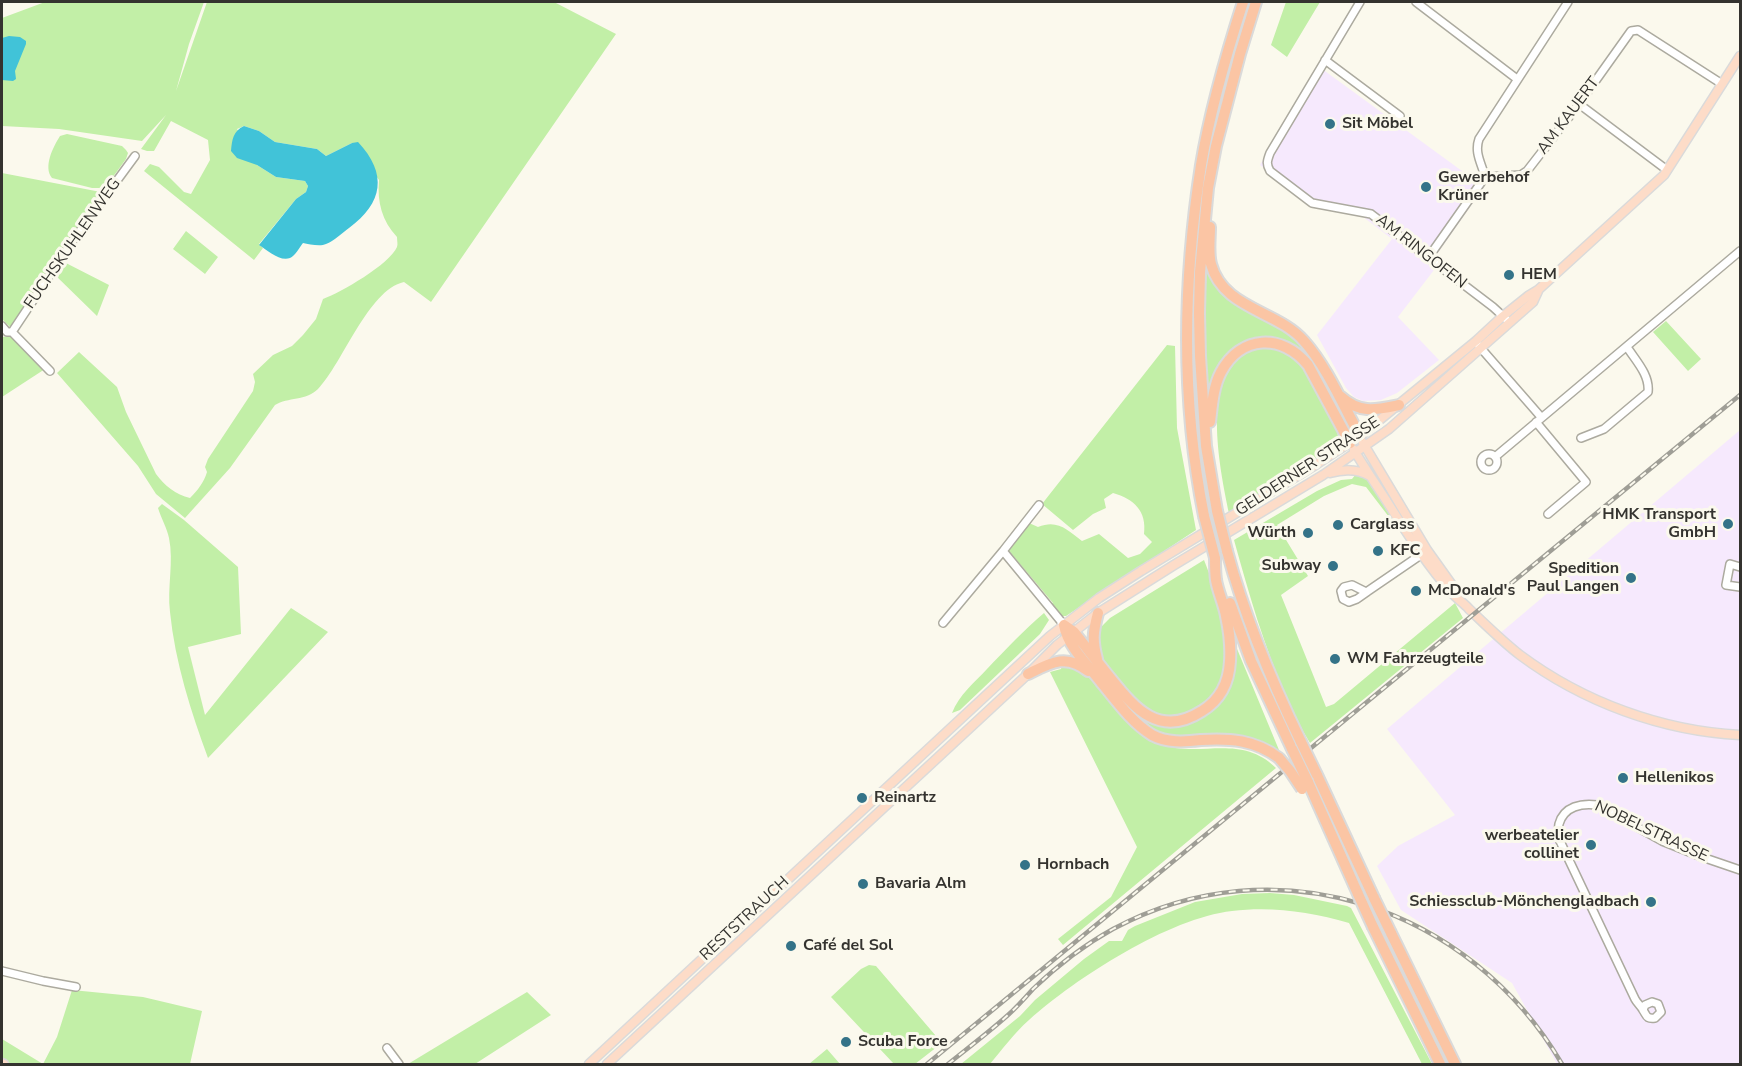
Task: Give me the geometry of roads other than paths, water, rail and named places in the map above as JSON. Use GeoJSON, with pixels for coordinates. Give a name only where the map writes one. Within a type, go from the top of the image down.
{"type":"FeatureCollection","features":[{"type":"Feature","properties":{"kind":"highway"},"geometry":{"type":"LineString","coordinates":[[1243,2],[1216,92],[1201,164],[1190,255],[1187,309],[1190,423],[1204,516],[1238,629],[1255,671],[1296,746],[1317,775],[1455,1065]]}},
{"type":"Feature","properties":{"kind":"highway"},"geometry":{"type":"LineString","coordinates":[[1256,2],[1227,102],[1208,188],[1200,272],[1198,313],[1206,446],[1217,511],[1235,580],[1252,633],[1296,746],[1305,786],[1440,1065]]}},
{"type":"Feature","properties":{"kind":"highway"},"geometry":{"type":"LineString","coordinates":[[1208,188],[1210,261],[1220,284],[1245,305],[1282,322],[1295,332],[1317,357],[1336,392],[1355,440]]}},
{"type":"Feature","properties":{"kind":"highway"},"geometry":{"type":"LineString","coordinates":[[1206,446],[1215,389],[1220,374],[1228,360],[1237,351],[1263,342],[1283,345],[1303,358],[1355,440]]}},
{"type":"Feature","properties":{"kind":"highway"},"geometry":{"type":"LineString","coordinates":[[1336,392],[1361,409],[1399,405]]}},
{"type":"Feature","properties":{"kind":"highway"},"geometry":{"type":"LineString","coordinates":[[1068,632],[1134,706],[1150,717],[1161,721],[1192,717],[1209,707],[1218,698],[1227,678],[1230,653],[1226,616],[1216,580],[1215,558]]}},
{"type":"Feature","properties":{"kind":"highway"},"geometry":{"type":"LineString","coordinates":[[1098,614],[1093,640],[1098,663]]}},
{"type":"Feature","properties":{"kind":"highway"},"geometry":{"type":"LineString","coordinates":[[1068,632],[1098,678],[1126,712],[1153,736],[1176,742],[1219,740],[1257,744],[1279,758],[1305,786]]}},
{"type":"Feature","properties":{"kind":"highway"},"geometry":{"type":"LineString","coordinates":[[1028,674],[1055,662],[1067,661],[1083,667],[1098,678]]}},
{"type":"Feature","properties":{"kind":"main road","name":"GELDERNER STRASSE"},"geometry":{"type":"LineString","coordinates":[[1068,632],[1099,598],[1355,440],[1507,320],[1528,296],[1538,290],[1660,179],[1722,84],[1736,70],[1740,56]]}},
{"type":"Feature","properties":{"kind":"main road","name":"GELDERNER STRASSE"},"geometry":{"type":"LineString","coordinates":[[1068,632],[1174,565],[1323,476],[1365,447],[1408,414],[1478,344]]}},
{"type":"Feature","properties":{"kind":"main road"},"geometry":{"type":"LineString","coordinates":[[1355,440],[1365,447],[1424,552]]}},
{"type":"Feature","properties":{"kind":"main road"},"geometry":{"type":"LineString","coordinates":[[1355,440],[1356,453],[1370,476],[1424,552],[1465,604],[1491,631],[1519,654],[1564,683],[1634,714],[1674,726],[1740,735]]}},
{"type":"Feature","properties":{"kind":"main road"},"geometry":{"type":"LineString","coordinates":[[1323,476],[1338,471],[1355,470],[1370,476]]}},
{"type":"Feature","properties":{"kind":"main road","name":"RESTSTRAUCH"},"geometry":{"type":"LineString","coordinates":[[607,1065],[1028,674],[1068,632]]}},
{"type":"Feature","properties":{"kind":"main road","name":"RESTSTRAUCH"},"geometry":{"type":"LineString","coordinates":[[589,1065],[900,774],[1068,632]]}},
{"type":"Feature","properties":{"kind":"street"},"geometry":{"type":"LineString","coordinates":[[1360,2],[1325,60],[1400,116]]}},
{"type":"Feature","properties":{"kind":"street"},"geometry":{"type":"LineString","coordinates":[[1416,2],[1517,79]]}},
{"type":"Feature","properties":{"kind":"street"},"geometry":{"type":"LineString","coordinates":[[1428,258],[1485,177],[1477,154],[1476,147],[1479,139],[1568,2]]}},
{"type":"Feature","properties":{"kind":"street","name":"AM KAUERT"},"geometry":{"type":"LineString","coordinates":[[1485,177],[1521,175],[1527,171],[1631,31],[1638,30],[1722,84]]}},
{"type":"Feature","properties":{"kind":"street","name":"AM RINGOFEN"},"geometry":{"type":"LineString","coordinates":[[1325,60],[1270,153],[1267,162],[1270,171],[1312,203],[1371,214],[1507,320]]}},
{"type":"Feature","properties":{"kind":"street"},"geometry":{"type":"LineString","coordinates":[[1578,104],[1667,170]]}},
{"type":"Feature","properties":{"kind":"street","name":"FUCHSKUHLENWEG"},"geometry":{"type":"LineString","coordinates":[[50,371],[5,331],[135,156]]}},
{"type":"Feature","properties":{"kind":"street"},"geometry":{"type":"LineString","coordinates":[[1495,457],[1740,251]]}},
{"type":"Feature","properties":{"kind":"street"},"geometry":{"type":"LineString","coordinates":[[1478,344],[1586,482],[1548,514]]}},
{"type":"Feature","properties":{"kind":"street"},"geometry":{"type":"LineString","coordinates":[[1581,438],[1604,429],[1648,392],[1647,377],[1627,347]]}},
{"type":"Feature","properties":{"kind":"street"},"geometry":{"type":"LineString","coordinates":[[943,623],[1039,505]]}},
{"type":"Feature","properties":{"kind":"street"},"geometry":{"type":"LineString","coordinates":[[1003,551],[1068,632]]}},
{"type":"Feature","properties":{"kind":"street"},"geometry":{"type":"LineString","coordinates":[[1367,592],[1424,552]]}},
{"type":"Feature","properties":{"kind":"street"},"geometry":{"type":"LineString","coordinates":[[1740,567],[1730,564],[1726,585],[1740,587]]}},
{"type":"Feature","properties":{"kind":"street"},"geometry":{"type":"LineString","coordinates":[[900,774],[909,785]]}},
{"type":"Feature","properties":{"kind":"street","name":"NOBELSTRASSE"},"geometry":{"type":"LineString","coordinates":[[1643,1010],[1635,999],[1559,839],[1559,824],[1565,814],[1574,806],[1586,803],[1597,805],[1662,841],[1740,870]]}},
{"type":"Feature","properties":{"kind":"street"},"geometry":{"type":"LineString","coordinates":[[2,971],[76,987]]}},
{"type":"Feature","properties":{"kind":"street"},"geometry":{"type":"LineString","coordinates":[[387,1048],[399,1065]]}},
{"type":"Feature","properties":{"kind":"water"},"geometry":{"type":"Polygon","coordinates":[[[20,37],[26,41],[15,71],[16,79],[13,81],[2,80],[2,38],[20,37]]]}},
{"type":"Feature","properties":{"kind":"water"},"geometry":{"type":"Polygon","coordinates":[[[244,126],[259,131],[275,142],[317,149],[326,156],[358,142],[374,165],[377,177],[378,188],[369,209],[335,239],[324,245],[303,243],[290,258],[278,257],[259,245],[296,199],[306,192],[308,186],[305,181],[276,177],[257,165],[237,158],[231,151],[233,140],[237,130],[244,126]]]}},
{"type":"Feature","properties":{"kind":"railway"},"geometry":{"type":"LineString","coordinates":[[927,1064],[1740,395]]}},
{"type":"Feature","properties":{"kind":"railway"},"geometry":{"type":"LineString","coordinates":[[948,1064],[1008,1015],[1052,972],[1102,935],[1175,903],[1239,891],[1302,892],[1364,905],[1422,929],[1476,964],[1523,1010],[1562,1064]]}},
{"type":"Feature","properties":{"kind":"place","name":"Sit Möbel"},"geometry":{"type":"Point","coordinates":[1330,124]}},
{"type":"Feature","properties":{"kind":"place","name":"Gewerbehof Krüner"},"geometry":{"type":"Point","coordinates":[1426,187]}},
{"type":"Feature","properties":{"kind":"place","name":"HEM"},"geometry":{"type":"Point","coordinates":[1509,275]}},
{"type":"Feature","properties":{"kind":"place","name":"HMK Transport GmbH"},"geometry":{"type":"Point","coordinates":[1728,524]}},
{"type":"Feature","properties":{"kind":"place","name":"Carglass"},"geometry":{"type":"Point","coordinates":[1338,525]}},
{"type":"Feature","properties":{"kind":"place","name":"Würth"},"geometry":{"type":"Point","coordinates":[1308,533]}},
{"type":"Feature","properties":{"kind":"place","name":"KFC"},"geometry":{"type":"Point","coordinates":[1378,551]}},
{"type":"Feature","properties":{"kind":"place","name":"Subway"},"geometry":{"type":"Point","coordinates":[1333,566]}},
{"type":"Feature","properties":{"kind":"place","name":"Spedition Paul Langen"},"geometry":{"type":"Point","coordinates":[1631,578]}},
{"type":"Feature","properties":{"kind":"place","name":"McDonald's"},"geometry":{"type":"Point","coordinates":[1416,591]}},
{"type":"Feature","properties":{"kind":"place","name":"WM Fahrzeugteile"},"geometry":{"type":"Point","coordinates":[1335,659]}},
{"type":"Feature","properties":{"kind":"place","name":"Hellenikos"},"geometry":{"type":"Point","coordinates":[1623,778]}},
{"type":"Feature","properties":{"kind":"place","name":"Reinartz"},"geometry":{"type":"Point","coordinates":[862,798]}},
{"type":"Feature","properties":{"kind":"place","name":"werbeatelier collinet"},"geometry":{"type":"Point","coordinates":[1591,845]}},
{"type":"Feature","properties":{"kind":"place","name":"Hornbach"},"geometry":{"type":"Point","coordinates":[1025,865]}},
{"type":"Feature","properties":{"kind":"place","name":"Bavaria Alm"},"geometry":{"type":"Point","coordinates":[863,884]}},
{"type":"Feature","properties":{"kind":"place","name":"Schiessclub-Mönchengladbach"},"geometry":{"type":"Point","coordinates":[1651,902]}},
{"type":"Feature","properties":{"kind":"place","name":"Café del Sol"},"geometry":{"type":"Point","coordinates":[791,946]}},
{"type":"Feature","properties":{"kind":"place","name":"Scuba Force"},"geometry":{"type":"Point","coordinates":[846,1042]}}]}
